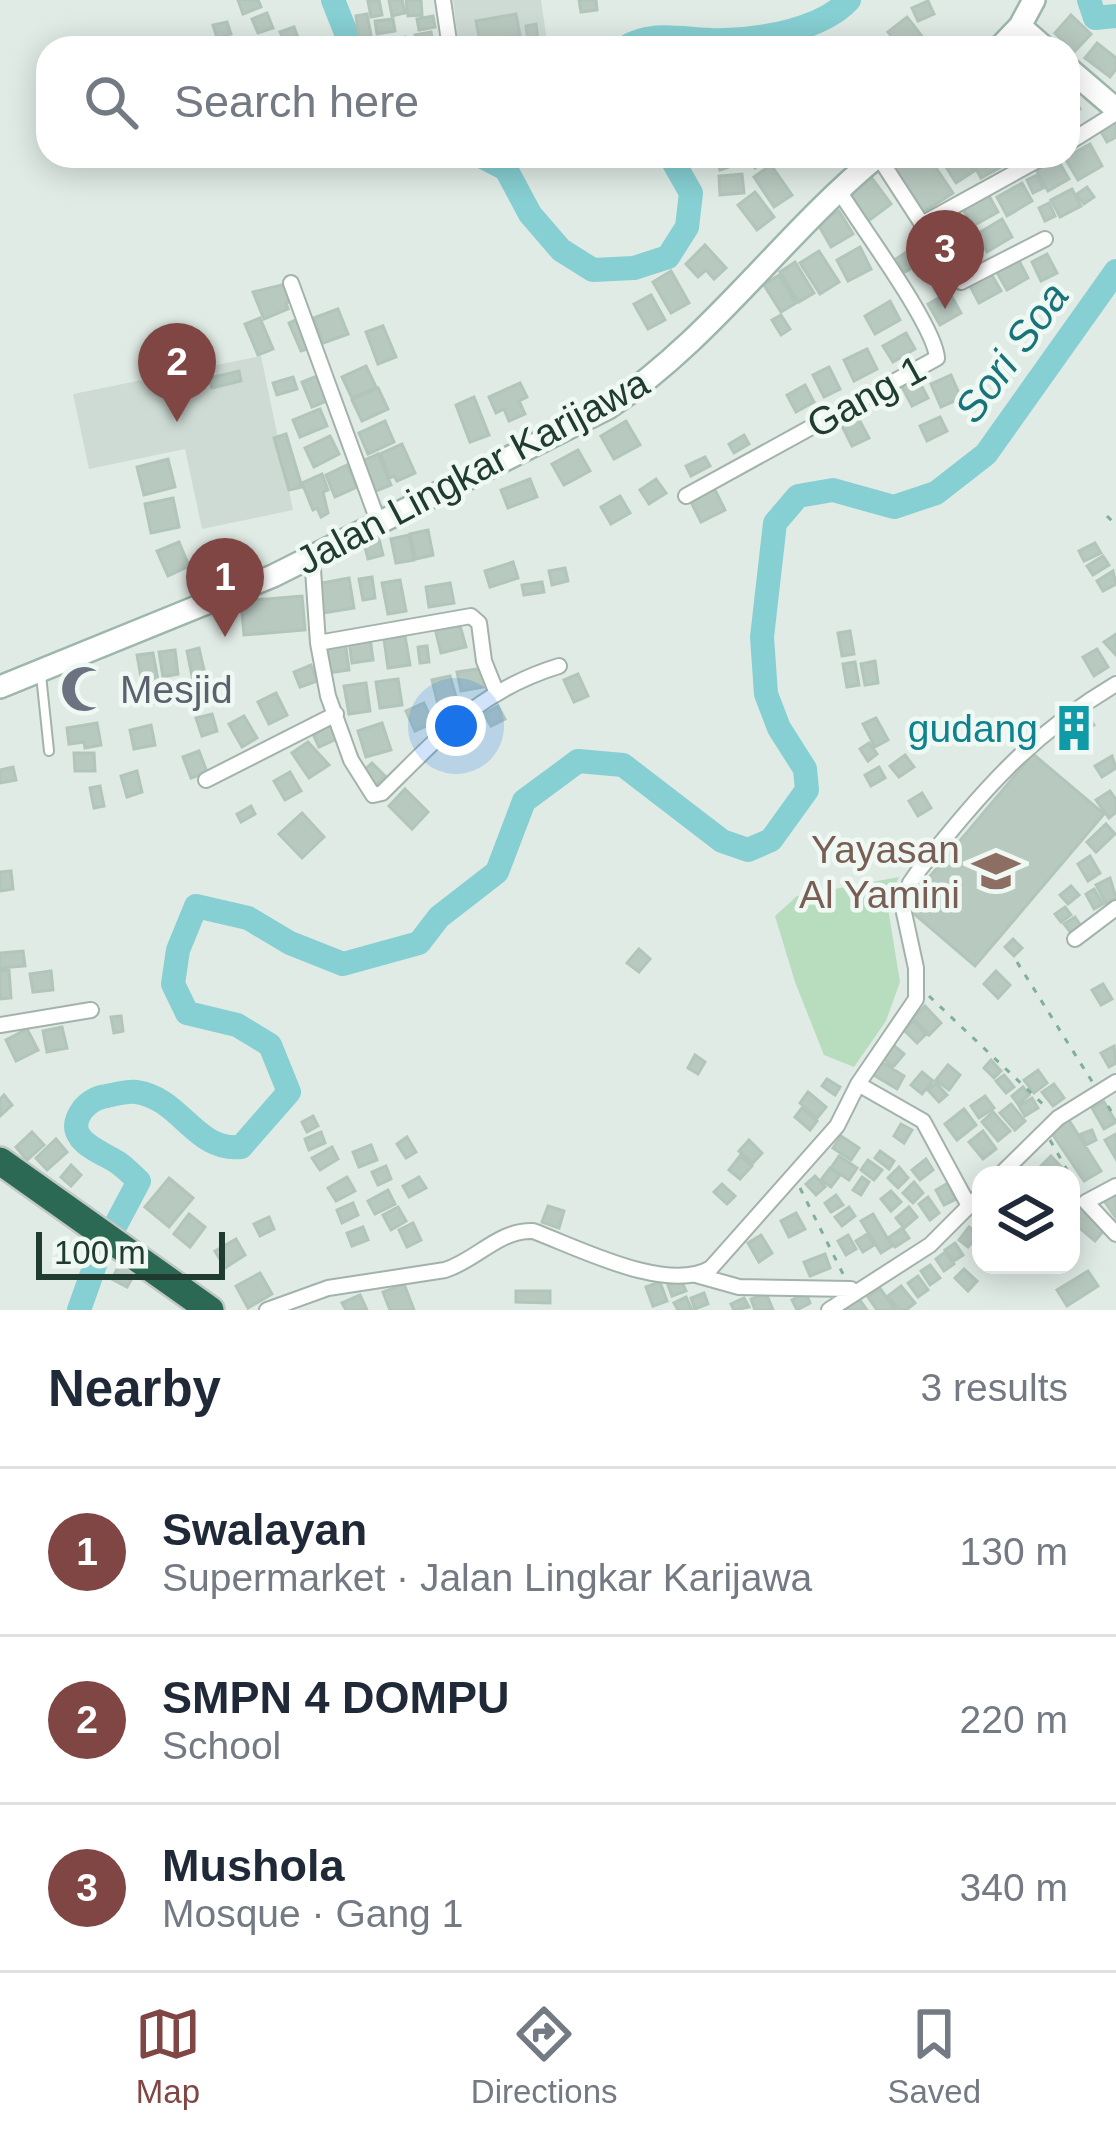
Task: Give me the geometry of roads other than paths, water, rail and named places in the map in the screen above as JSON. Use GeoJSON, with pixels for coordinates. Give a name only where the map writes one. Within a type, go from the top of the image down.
{"type":"FeatureCollection","features":[{"type":"Feature","properties":{"kind":"highway"},"geometry":{"type":"LineString","coordinates":[[0,1161],[209,1310]]}},
{"type":"Feature","properties":{"kind":"main road"},"geometry":{"type":"LineString","coordinates":[[1010,36],[1034,0]]}},
{"type":"Feature","properties":{"kind":"main road"},"geometry":{"type":"LineString","coordinates":[[1020,26],[1031,36]]}},
{"type":"Feature","properties":{"kind":"main road"},"geometry":{"type":"LineString","coordinates":[[1080,79],[1116,111]]}},
{"type":"Feature","properties":{"kind":"main road","name":"Jalan Lingkar Karijawa"},"geometry":{"type":"LineString","coordinates":[[0,687],[273,576],[608,408],[702,334],[838,189],[863,168]]}},
{"type":"Feature","properties":{"kind":"street"},"geometry":{"type":"LineString","coordinates":[[443,0],[448,36]]}},
{"type":"Feature","properties":{"kind":"street"},"geometry":{"type":"LineString","coordinates":[[1080,135],[1116,111]]}},
{"type":"Feature","properties":{"kind":"street"},"geometry":{"type":"LineString","coordinates":[[886,168],[961,282],[1045,239]]}},
{"type":"Feature","properties":{"kind":"street"},"geometry":{"type":"LineString","coordinates":[[922,224],[1023,168]]}},
{"type":"Feature","properties":{"kind":"street","name":"Gang 1"},"geometry":{"type":"LineString","coordinates":[[686,496],[937,358],[920,318],[838,189]]}},
{"type":"Feature","properties":{"kind":"street"},"geometry":{"type":"LineString","coordinates":[[291,284],[378,521]]}},
{"type":"Feature","properties":{"kind":"street"},"geometry":{"type":"LineString","coordinates":[[312,555],[318,643],[336,714],[357,771],[378,796],[454,721],[525,676],[559,666]]}},
{"type":"Feature","properties":{"kind":"street"},"geometry":{"type":"LineString","coordinates":[[318,643],[472,616],[479,623],[484,661],[496,692]]}},
{"type":"Feature","properties":{"kind":"street"},"geometry":{"type":"LineString","coordinates":[[696,1275],[718,1262],[836,1126],[858,1084],[910,1009],[918,985],[903,908],[910,883],[954,826],[1040,734],[1116,685]]}},
{"type":"Feature","properties":{"kind":"street"},"geometry":{"type":"LineString","coordinates":[[206,780],[336,714]]}},
{"type":"Feature","properties":{"kind":"street"},"geometry":{"type":"LineString","coordinates":[[1075,939],[1116,908]]}},
{"type":"Feature","properties":{"kind":"street"},"geometry":{"type":"LineString","coordinates":[[0,1025],[91,1010]]}},
{"type":"Feature","properties":{"kind":"street"},"geometry":{"type":"LineString","coordinates":[[1009,1166],[1058,1118],[1116,1082]]}},
{"type":"Feature","properties":{"kind":"street"},"geometry":{"type":"LineString","coordinates":[[858,1084],[923,1121],[969,1207]]}},
{"type":"Feature","properties":{"kind":"street"},"geometry":{"type":"LineString","coordinates":[[1116,1186],[1086,1202],[1116,1234]]}},
{"type":"Feature","properties":{"kind":"street"},"geometry":{"type":"LineString","coordinates":[[830,1310],[930,1245],[972,1204]]}},
{"type":"Feature","properties":{"kind":"street"},"geometry":{"type":"LineString","coordinates":[[267,1310],[328,1288],[459,1266],[496,1240],[521,1231],[664,1275],[696,1275],[739,1287],[851,1289]]}},
{"type":"Feature","properties":{"kind":"lane"},"geometry":{"type":"LineString","coordinates":[[41,673],[49,751]]}},
{"type":"Feature","properties":{"kind":"waterway"},"geometry":{"type":"LineString","coordinates":[[333,0],[347,36]]}},
{"type":"Feature","properties":{"kind":"waterway"},"geometry":{"type":"LineString","coordinates":[[766,36],[808,25],[849,0]]}},
{"type":"Feature","properties":{"kind":"waterway"},"geometry":{"type":"LineString","coordinates":[[1089,0],[1095,18],[1116,16]]}},
{"type":"Feature","properties":{"kind":"waterway"},"geometry":{"type":"LineString","coordinates":[[504,168],[530,214],[561,250],[593,270],[634,268],[668,257],[687,227],[691,193],[677,168]]}},
{"type":"Feature","properties":{"kind":"waterway","name":"Sori Soa"},"geometry":{"type":"LineString","coordinates":[[79,1310],[96,1262],[139,1181],[79,1136],[77,1119],[86,1106],[100,1097],[126,1092],[152,1096],[212,1141],[241,1147],[289,1092],[270,1045],[237,1025],[187,1013],[173,984],[178,950],[196,906],[248,918],[290,943],[343,964],[419,943],[439,917],[497,872],[524,801],[578,761],[623,765],[722,841],[748,850],[771,840],[807,790],[805,769],[779,728],[766,694],[762,637],[775,523],[798,496],[833,490],[894,507],[936,493],[986,454],[1116,271]]}},
{"type":"Feature","properties":{"kind":"place","name":"Mushola"},"geometry":{"type":"Point","coordinates":[945,309]}},
{"type":"Feature","properties":{"kind":"place","name":"SMPN 4 DOMPU"},"geometry":{"type":"Point","coordinates":[177,422]}},
{"type":"Feature","properties":{"kind":"place","name":"Swalayan"},"geometry":{"type":"Point","coordinates":[225,637]}},
{"type":"Feature","properties":{"kind":"place","name":"Mesjid"},"geometry":{"type":"Point","coordinates":[84,689]}},
{"type":"Feature","properties":{"kind":"place","name":"gudang"},"geometry":{"type":"Point","coordinates":[1074,728]}},
{"type":"Feature","properties":{"kind":"place","name":"Yayasan Al Yamini"},"geometry":{"type":"Point","coordinates":[996,871]}}]}
